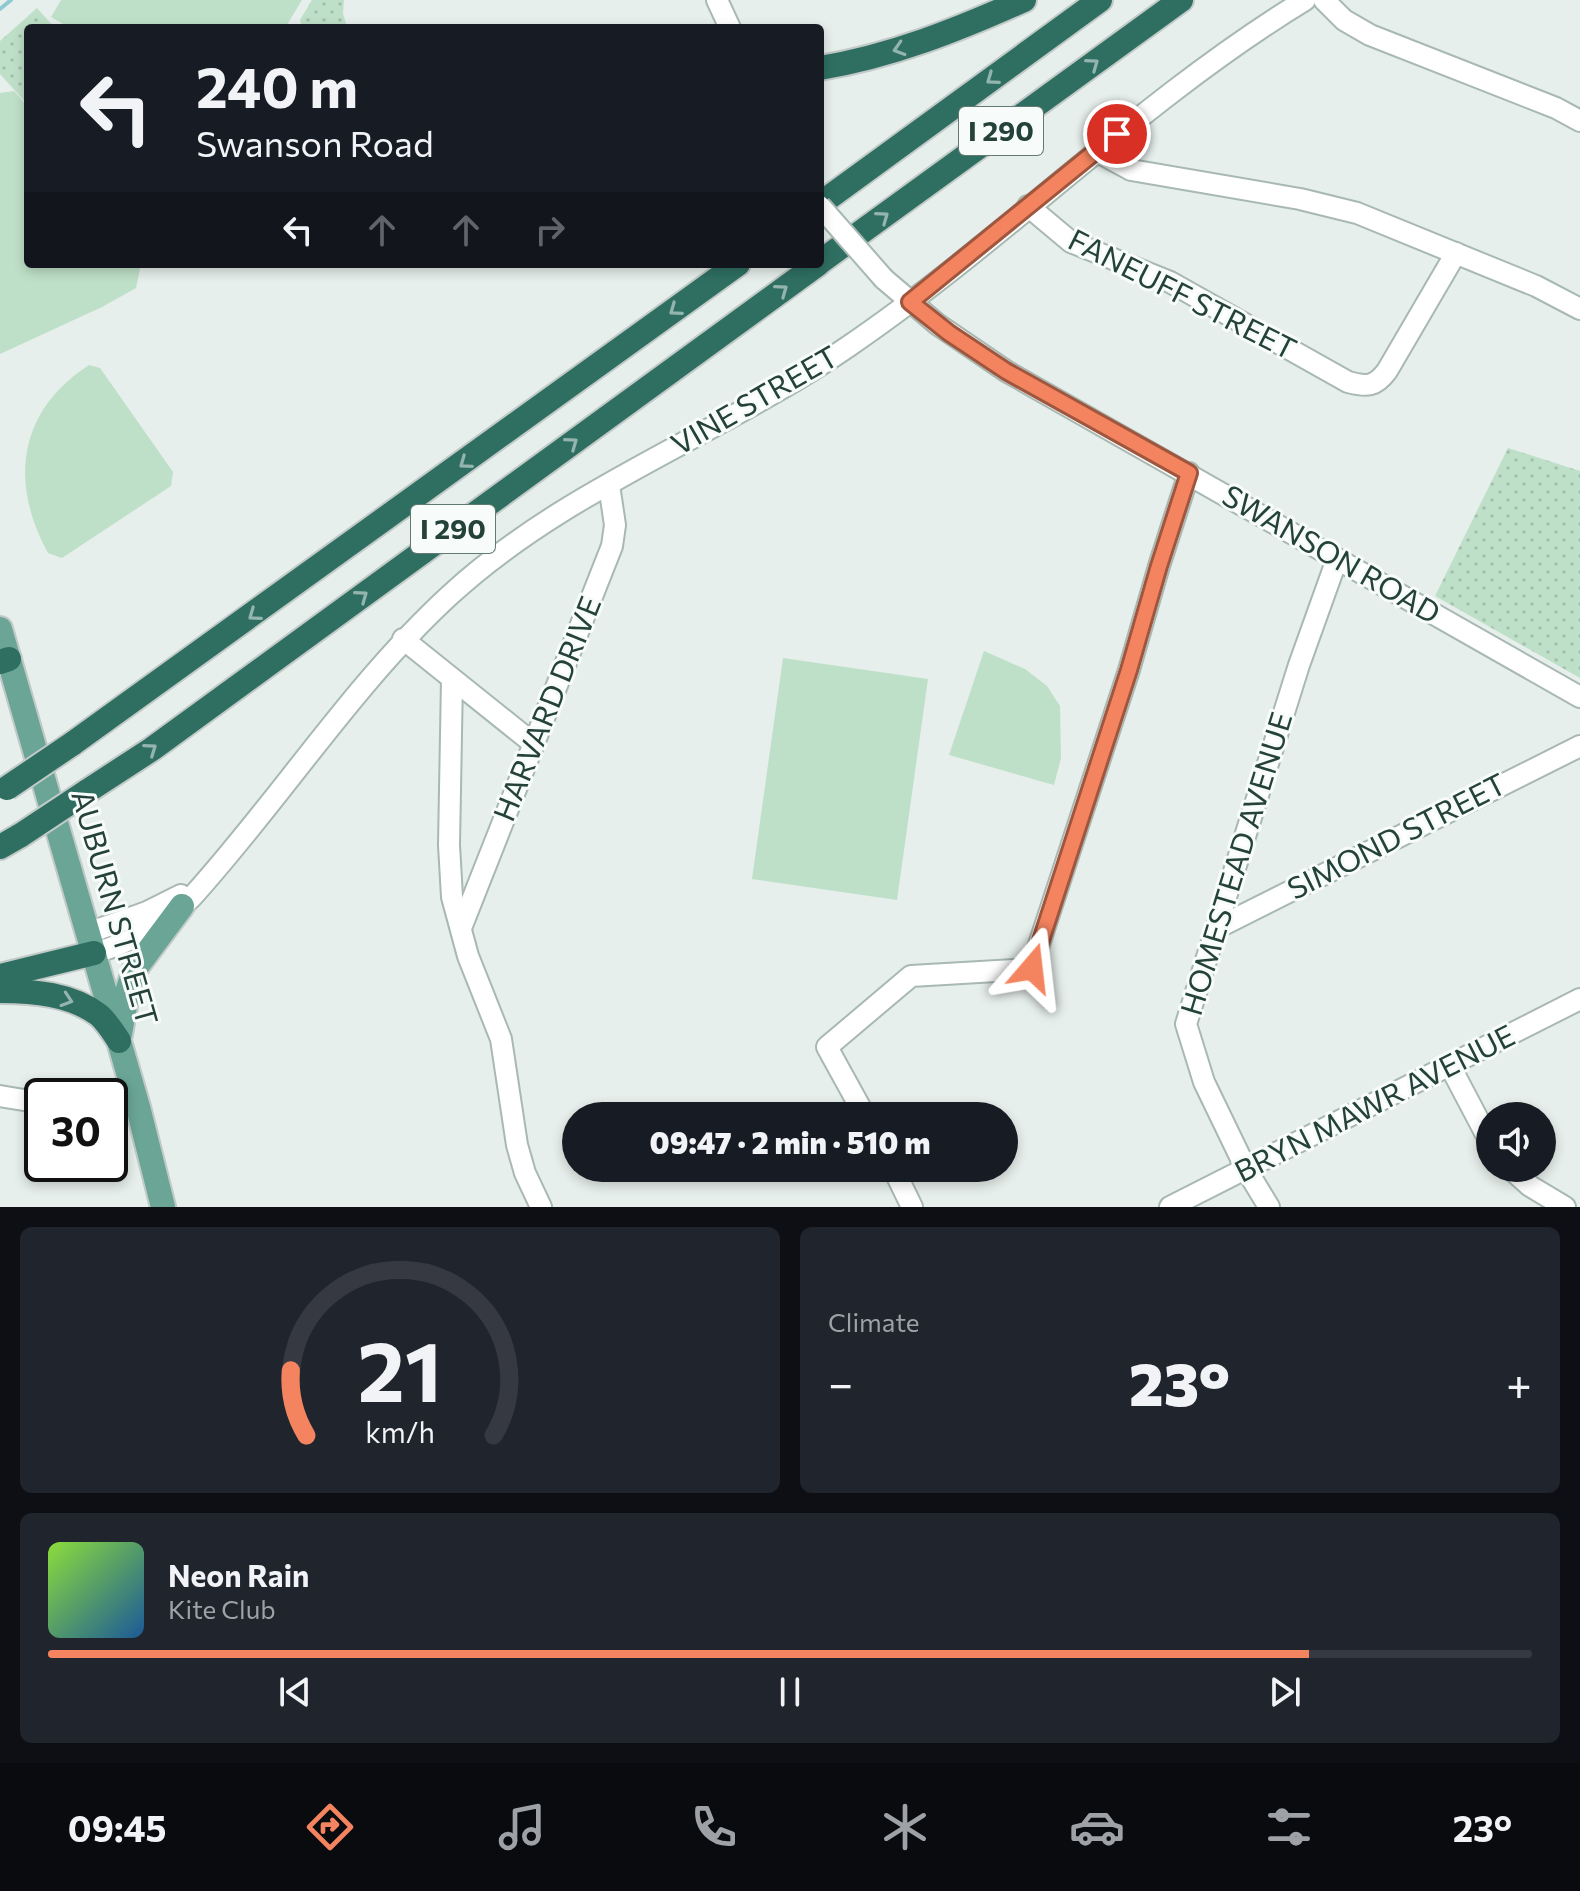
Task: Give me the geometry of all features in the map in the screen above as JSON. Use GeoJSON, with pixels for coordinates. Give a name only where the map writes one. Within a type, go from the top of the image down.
{"type":"FeatureCollection","features":[{"type":"Feature","properties":{"kind":"highway"},"geometry":{"type":"LineString","coordinates":[[824,67],[857,62],[936,38],[1024,0]]}},
{"type":"Feature","properties":{"kind":"highway","name":"I 290"},"geometry":{"type":"LineString","coordinates":[[824,202],[1100,0]]}},
{"type":"Feature","properties":{"kind":"highway","name":"I 290"},"geometry":{"type":"LineString","coordinates":[[824,259],[1181,0]]}},
{"type":"Feature","properties":{"kind":"highway"},"geometry":{"type":"LineString","coordinates":[[824,77],[857,62]]}},
{"type":"Feature","properties":{"kind":"highway","name":"I 290"},"geometry":{"type":"LineString","coordinates":[[3,790],[72,744],[732,268]]}},
{"type":"Feature","properties":{"kind":"highway","name":"I 290"},"geometry":{"type":"LineString","coordinates":[[10,841],[152,749],[812,268]]}},
{"type":"Feature","properties":{"kind":"highway"},"geometry":{"type":"LineString","coordinates":[[0,976],[91,943]]}},
{"type":"Feature","properties":{"kind":"highway"},"geometry":{"type":"LineString","coordinates":[[0,991],[41,992],[72,1000],[102,1017],[119,1041]]}},
{"type":"Feature","properties":{"kind":"main road","name":"AUBURN STREET"},"geometry":{"type":"LineString","coordinates":[[0,629],[4,661],[91,943],[163,1207]]}},
{"type":"Feature","properties":{"kind":"main road"},"geometry":{"type":"LineString","coordinates":[[119,1041],[131,979],[182,906]]}},
{"type":"Feature","properties":{"kind":"street"},"geometry":{"type":"LineString","coordinates":[[717,0],[728,24]]}},
{"type":"Feature","properties":{"kind":"street","name":"VINE STREET"},"geometry":{"type":"LineString","coordinates":[[91,943],[120,946],[152,929],[182,906],[243,837],[403,639],[513,543],[798,379],[910,302],[1202,67],[1305,0]]}},
{"type":"Feature","properties":{"kind":"street"},"geometry":{"type":"LineString","coordinates":[[1324,0],[1344,20],[1370,35],[1556,108],[1580,121]]}},
{"type":"Feature","properties":{"kind":"street"},"geometry":{"type":"LineString","coordinates":[[1096,151],[1131,170],[1300,199],[1357,213],[1536,286],[1580,309]]}},
{"type":"Feature","properties":{"kind":"street","name":"FANEUFF STREET"},"geometry":{"type":"LineString","coordinates":[[1028,206],[1071,242],[1160,277],[1348,382],[1363,386],[1377,383],[1387,371],[1456,253]]}},
{"type":"Feature","properties":{"kind":"street","name":"SWANSON ROAD"},"geometry":{"type":"LineString","coordinates":[[824,210],[884,279],[949,333],[1006,371],[1580,697]]}},
{"type":"Feature","properties":{"kind":"street"},"geometry":{"type":"LineString","coordinates":[[857,1102],[827,1047],[911,976],[1031,969],[1129,670],[1189,473]]}},
{"type":"Feature","properties":{"kind":"street","name":"HARVARD DRIVE"},"geometry":{"type":"LineString","coordinates":[[461,928],[612,546],[615,525],[609,485]]}},
{"type":"Feature","properties":{"kind":"street","name":"HOMESTEAD AVENUE"},"geometry":{"type":"LineString","coordinates":[[1269,1207],[1246,1169],[1204,1082],[1186,1024],[1299,665],[1337,559]]}},
{"type":"Feature","properties":{"kind":"street"},"geometry":{"type":"LineString","coordinates":[[403,639],[534,744]]}},
{"type":"Feature","properties":{"kind":"street"},"geometry":{"type":"LineString","coordinates":[[452,679],[449,859],[452,897],[468,956],[503,1044],[517,1145],[525,1173],[541,1207]]}},
{"type":"Feature","properties":{"kind":"street","name":"SIMOND STREET"},"geometry":{"type":"LineString","coordinates":[[1215,929],[1580,746]]}},
{"type":"Feature","properties":{"kind":"street","name":"VINE STREET"},"geometry":{"type":"LineString","coordinates":[[91,943],[139,915],[177,898],[243,837]]}},
{"type":"Feature","properties":{"kind":"street","name":"BRYN MAWR AVENUE"},"geometry":{"type":"LineString","coordinates":[[1170,1207],[1580,999]]}},
{"type":"Feature","properties":{"kind":"street"},"geometry":{"type":"LineString","coordinates":[[1450,1066],[1476,1115]]}},
{"type":"Feature","properties":{"kind":"street"},"geometry":{"type":"LineString","coordinates":[[0,1096],[24,1099]]}},
{"type":"Feature","properties":{"kind":"street"},"geometry":{"type":"LineString","coordinates":[[128,1101],[136,1099]]}},
{"type":"Feature","properties":{"kind":"street"},"geometry":{"type":"LineString","coordinates":[[900,1182],[912,1207]]}},
{"type":"Feature","properties":{"kind":"street"},"geometry":{"type":"LineString","coordinates":[[1526,1182],[1565,1207]]}},
{"type":"Feature","properties":{"kind":"green space"},"geometry":{"type":"Polygon","coordinates":[[[61,0],[302,0],[287,24],[63,24],[51,17],[61,0]]]}},
{"type":"Feature","properties":{"kind":"green space"},"geometry":{"type":"Polygon","coordinates":[[[312,0],[344,0],[346,24],[301,24],[300,20],[312,0]]]}},
{"type":"Feature","properties":{"kind":"green space"},"geometry":{"type":"Polygon","coordinates":[[[37,8],[51,24],[24,24],[24,101],[0,74],[0,41],[37,8]]]}},
{"type":"Feature","properties":{"kind":"green space"},"geometry":{"type":"Polygon","coordinates":[[[14,91],[24,102],[24,268],[140,268],[136,288],[0,354],[0,93],[14,91]]]}},
{"type":"Feature","properties":{"kind":"green space"},"geometry":{"type":"Polygon","coordinates":[[[89,365],[100,368],[173,472],[171,486],[62,558],[48,553],[36,526],[28,500],[25,474],[27,450],[47,404],[65,383],[89,365]]]}},
{"type":"Feature","properties":{"kind":"green space"},"geometry":{"type":"Polygon","coordinates":[[[1508,448],[1580,471],[1580,678],[1435,596],[1508,448]]]}},
{"type":"Feature","properties":{"kind":"green space"},"geometry":{"type":"Polygon","coordinates":[[[984,651],[1025,669],[1047,686],[1060,706],[1061,758],[1054,785],[949,755],[984,651]]]}},
{"type":"Feature","properties":{"kind":"green space"},"geometry":{"type":"Polygon","coordinates":[[[783,658],[928,679],[897,900],[752,879],[783,658]]]}},
{"type":"Feature","properties":{"kind":"waterway"},"geometry":{"type":"LineString","coordinates":[[0,9],[11,0]]}},
{"type":"Feature","properties":{"kind":"route"},"geometry":{"type":"LineString","coordinates":[[1032,968],[1189,473],[1006,371],[949,333],[910,302],[1117,134]]}}]}
